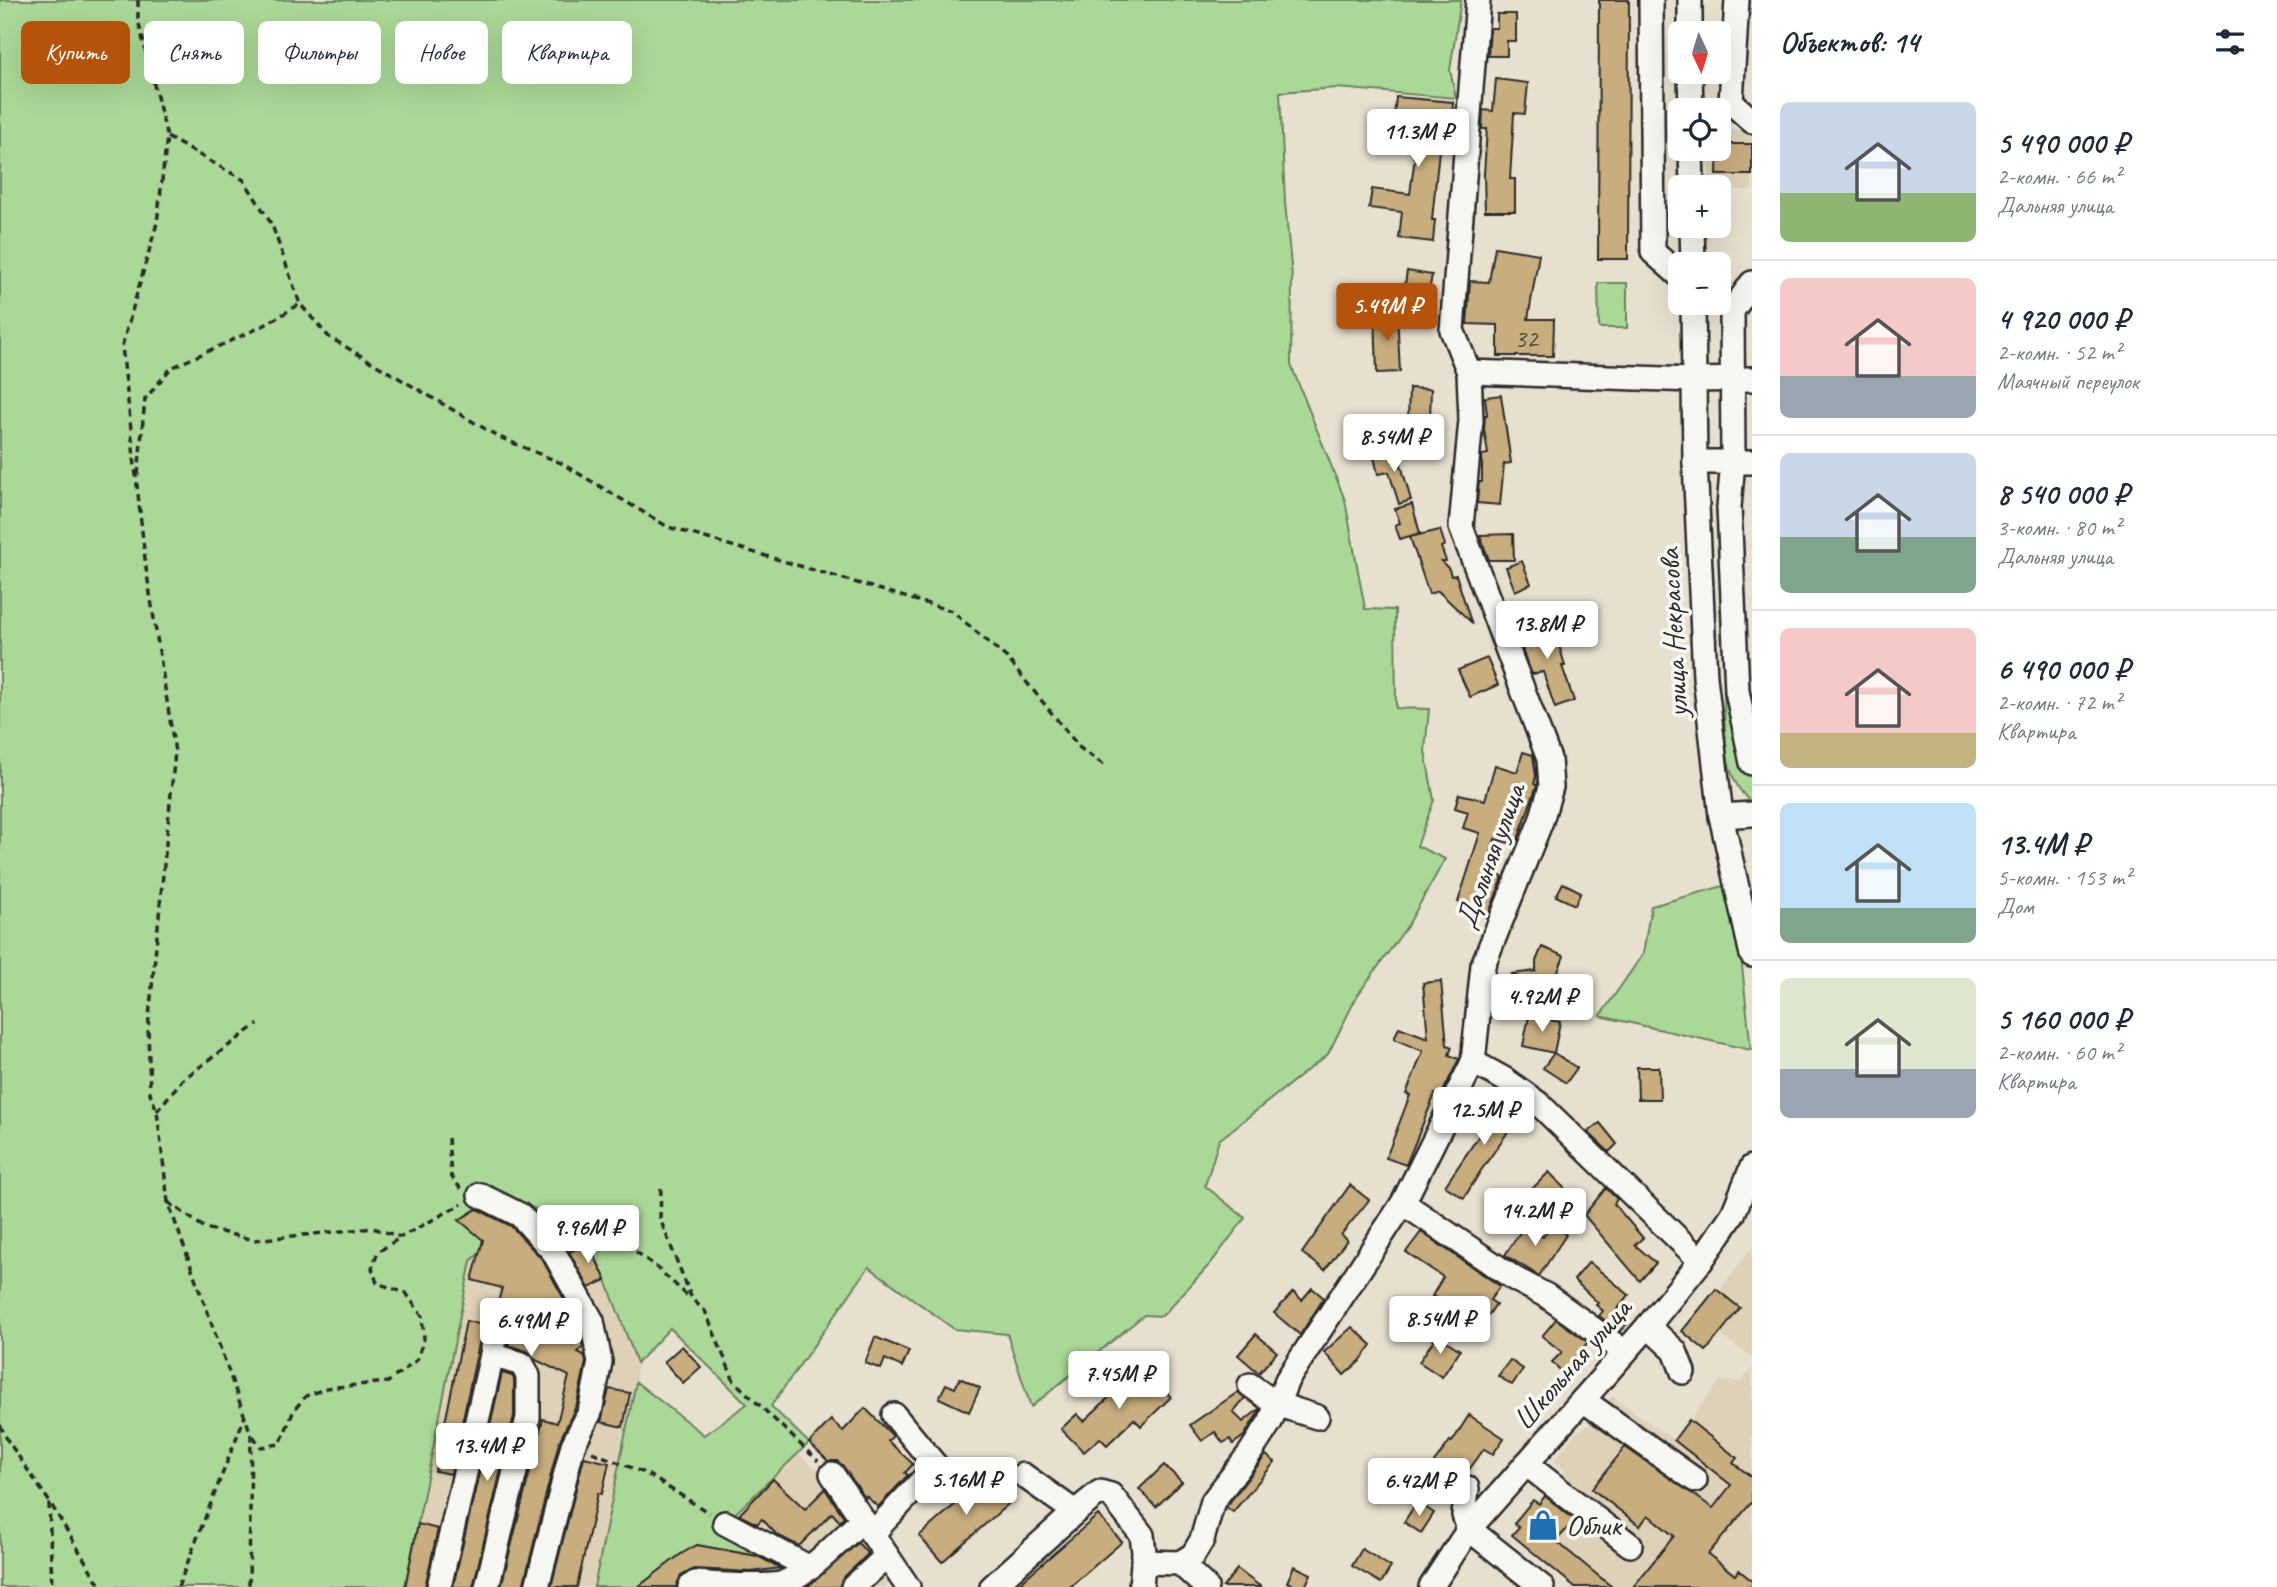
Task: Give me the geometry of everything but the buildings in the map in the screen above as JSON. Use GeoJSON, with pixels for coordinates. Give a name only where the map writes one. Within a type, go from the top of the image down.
{"type":"FeatureCollection","features":[{"type":"Feature","properties":{"kind":"street","name":"Дальняя улица"},"geometry":{"type":"LineString","coordinates":[[1180,1563],[1193,1555],[1202,1540],[1213,1501],[1270,1422],[1287,1380],[1403,1203],[1473,1062],[1483,965],[1541,821],[1551,787],[1549,759],[1461,527],[1471,420],[1469,372],[1452,330],[1478,0]]}},
{"type":"Feature","properties":{"kind":"street"},"geometry":{"type":"LineString","coordinates":[[1651,0],[1653,252],[1668,265]]}},
{"type":"Feature","properties":{"kind":"street"},"geometry":{"type":"LineString","coordinates":[[1690,0],[1690,21]]}},
{"type":"Feature","properties":{"kind":"street"},"geometry":{"type":"LineString","coordinates":[[1737,0],[1731,102],[1752,121]]}},
{"type":"Feature","properties":{"kind":"street"},"geometry":{"type":"LineString","coordinates":[[1651,42],[1668,42]]}},
{"type":"Feature","properties":{"kind":"street"},"geometry":{"type":"LineString","coordinates":[[1752,283],[1732,311],[1742,379],[1742,462],[1729,508],[1737,691],[1752,763]]}},
{"type":"Feature","properties":{"kind":"street","name":"улица Некрасова"},"geometry":{"type":"LineString","coordinates":[[1693,315],[1695,462],[1705,677],[1721,816],[1751,944]]}},
{"type":"Feature","properties":{"kind":"street"},"geometry":{"type":"LineString","coordinates":[[1469,372],[1694,380],[1742,379]]}},
{"type":"Feature","properties":{"kind":"street"},"geometry":{"type":"LineString","coordinates":[[1695,462],[1742,462]]}},
{"type":"Feature","properties":{"kind":"street"},"geometry":{"type":"LineString","coordinates":[[1721,816],[1752,814]]}},
{"type":"Feature","properties":{"kind":"street"},"geometry":{"type":"LineString","coordinates":[[1473,1062],[1504,1079],[1539,1104],[1701,1261]]}},
{"type":"Feature","properties":{"kind":"street"},"geometry":{"type":"LineString","coordinates":[[1742,1217],[1752,1167]]}},
{"type":"Feature","properties":{"kind":"street"},"geometry":{"type":"LineString","coordinates":[[480,1195],[520,1215],[553,1251],[592,1321],[600,1362],[590,1412],[573,1445],[537,1587]]}},
{"type":"Feature","properties":{"kind":"street"},"geometry":{"type":"LineString","coordinates":[[1403,1203],[1515,1279],[1547,1296],[1625,1352]]}},
{"type":"Feature","properties":{"kind":"street","name":"Школьная улица"},"geometry":{"type":"LineString","coordinates":[[1431,1587],[1469,1529],[1742,1217]]}},
{"type":"Feature","properties":{"kind":"street"},"geometry":{"type":"LineString","coordinates":[[439,1587],[498,1319]]}},
{"type":"Feature","properties":{"kind":"street"},"geometry":{"type":"LineString","coordinates":[[1648,1326],[1675,1351],[1683,1372]]}},
{"type":"Feature","properties":{"kind":"street"},"geometry":{"type":"LineString","coordinates":[[487,1587],[528,1418],[528,1376],[522,1364],[492,1355]]}},
{"type":"Feature","properties":{"kind":"street"},"geometry":{"type":"LineString","coordinates":[[1250,1385],[1276,1404],[1317,1417]]}},
{"type":"Feature","properties":{"kind":"street"},"geometry":{"type":"LineString","coordinates":[[1583,1400],[1695,1480]]}},
{"type":"Feature","properties":{"kind":"street"},"geometry":{"type":"LineString","coordinates":[[690,1587],[695,1583],[730,1587],[779,1585],[810,1568],[867,1527],[936,1466],[894,1415]]}},
{"type":"Feature","properties":{"kind":"street"},"geometry":{"type":"LineString","coordinates":[[1526,1464],[1630,1545]]}},
{"type":"Feature","properties":{"kind":"street"},"geometry":{"type":"LineString","coordinates":[[832,1474],[908,1587]]}},
{"type":"Feature","properties":{"kind":"street"},"geometry":{"type":"LineString","coordinates":[[1023,1475],[1075,1512]]}},
{"type":"Feature","properties":{"kind":"street"},"geometry":{"type":"LineString","coordinates":[[1467,1488],[1464,1515],[1469,1529],[1542,1587]]}},
{"type":"Feature","properties":{"kind":"street"},"geometry":{"type":"LineString","coordinates":[[992,1587],[1100,1492],[1111,1495],[1142,1535],[1141,1587]]}},
{"type":"Feature","properties":{"kind":"street"},"geometry":{"type":"LineString","coordinates":[[725,1523],[810,1568]]}},
{"type":"Feature","properties":{"kind":"street"},"geometry":{"type":"LineString","coordinates":[[853,1587],[887,1556]]}},
{"type":"Feature","properties":{"kind":"street"},"geometry":{"type":"LineString","coordinates":[[1143,1562],[1180,1563],[1206,1587]]}},
{"type":"Feature","properties":{"kind":"path"},"geometry":{"type":"LineString","coordinates":[[138,0],[138,20],[167,137],[157,223],[122,346],[146,568],[176,752],[148,1028],[150,1093],[157,1111],[168,1202],[251,1434],[249,1587]]}},
{"type":"Feature","properties":{"kind":"path"},"geometry":{"type":"LineString","coordinates":[[167,137],[244,180],[272,225],[300,304],[329,337],[499,437],[561,463],[668,527],[951,611],[1007,658],[1080,747],[1107,767]]}},
{"type":"Feature","properties":{"kind":"path"},"geometry":{"type":"LineString","coordinates":[[137,484],[145,399],[171,368],[263,326],[300,304]]}},
{"type":"Feature","properties":{"kind":"path"},"geometry":{"type":"LineString","coordinates":[[157,1111],[182,1080],[258,1024]]}},
{"type":"Feature","properties":{"kind":"path"},"geometry":{"type":"LineString","coordinates":[[448,1138],[452,1176],[460,1189],[480,1195]]}},
{"type":"Feature","properties":{"kind":"path"},"geometry":{"type":"LineString","coordinates":[[661,1188],[660,1219],[692,1299]]}},
{"type":"Feature","properties":{"kind":"path"},"geometry":{"type":"LineString","coordinates":[[251,1434],[261,1447],[280,1444],[294,1410],[306,1395],[327,1388],[388,1382],[416,1360],[424,1338],[422,1316],[406,1293],[377,1283],[372,1268],[378,1252],[480,1195]]}},
{"type":"Feature","properties":{"kind":"path"},"geometry":{"type":"LineString","coordinates":[[168,1202],[205,1228],[254,1240],[373,1228],[401,1237]]}},
{"type":"Feature","properties":{"kind":"path"},"geometry":{"type":"LineString","coordinates":[[520,1215],[603,1226],[656,1267],[705,1311],[734,1381],[832,1474]]}},
{"type":"Feature","properties":{"kind":"path"},"geometry":{"type":"LineString","coordinates":[[178,1587],[245,1415]]}},
{"type":"Feature","properties":{"kind":"path"},"geometry":{"type":"LineString","coordinates":[[0,1424],[8,1441],[49,1501],[101,1587]]}},
{"type":"Feature","properties":{"kind":"path"},"geometry":{"type":"LineString","coordinates":[[573,1445],[647,1474],[725,1523]]}},
{"type":"Feature","properties":{"kind":"path"},"geometry":{"type":"LineString","coordinates":[[49,1501],[52,1587]]}},
{"type":"Feature","properties":{"kind":"shaded area"},"geometry":{"type":"Polygon","coordinates":[[[1731,130],[1752,130],[1752,190],[1731,190],[1731,175],[1709,175],[1709,161],[1731,161],[1731,130]]]}},
{"type":"Feature","properties":{"kind":"shaded area"},"geometry":{"type":"Polygon","coordinates":[[[498,1194],[543,1212],[565,1254],[588,1243],[606,1280],[637,1363],[636,1382],[594,1587],[405,1587],[471,1260],[488,1244],[459,1220],[498,1194]]]}},
{"type":"Feature","properties":{"kind":"shaded area"},"geometry":{"type":"Polygon","coordinates":[[[1752,1247],[1752,1358],[1719,1334],[1706,1351],[1682,1331],[1716,1289],[1719,1291],[1752,1247]]]}},
{"type":"Feature","properties":{"kind":"shaded area"},"geometry":{"type":"Polygon","coordinates":[[[1752,1368],[1752,1581],[1739,1571],[1726,1587],[1575,1587],[1542,1559],[1575,1518],[1547,1494],[1565,1471],[1554,1461],[1576,1433],[1589,1425],[1612,1396],[1674,1440],[1720,1381],[1741,1382],[1752,1368]]]}},
{"type":"Feature","properties":{"kind":"shaded area"},"geometry":{"type":"Polygon","coordinates":[[[799,1454],[825,1477],[896,1578],[886,1587],[638,1587],[719,1529],[799,1454]]]}},
{"type":"Feature","properties":{"kind":"green space"},"geometry":{"type":"Polygon","coordinates":[[[0,0],[1461,0],[1450,70],[1456,98],[1337,88],[1280,92],[1285,202],[1292,277],[1291,365],[1345,500],[1365,609],[1395,610],[1396,708],[1429,709],[1425,751],[1434,800],[1417,846],[1445,859],[1408,925],[1357,996],[1328,1054],[1219,1140],[1205,1186],[1245,1218],[1211,1263],[1162,1316],[1144,1315],[1031,1407],[1007,1334],[954,1329],[869,1267],[771,1406],[809,1443],[719,1529],[786,1561],[697,1545],[638,1587],[594,1587],[636,1382],[704,1435],[747,1404],[670,1328],[637,1363],[589,1243],[565,1254],[543,1212],[498,1194],[459,1220],[489,1244],[471,1261],[405,1587],[0,1587],[0,0]]]}},
{"type":"Feature","properties":{"kind":"green space"},"geometry":{"type":"Polygon","coordinates":[[[1598,283],[1627,283],[1627,328],[1599,328],[1598,283]]]}},
{"type":"Feature","properties":{"kind":"green space"},"geometry":{"type":"Polygon","coordinates":[[[1724,693],[1752,694],[1752,803],[1742,793],[1730,767],[1725,737],[1724,693]]]}},
{"type":"Feature","properties":{"kind":"green space"},"geometry":{"type":"Polygon","coordinates":[[[1727,885],[1739,938],[1751,1050],[1600,1016],[1643,954],[1651,906],[1727,885]]]}},
{"type":"Feature","properties":{"kind":"place","name":"Облик"},"geometry":{"type":"Point","coordinates":[1543,1525]}}]}
